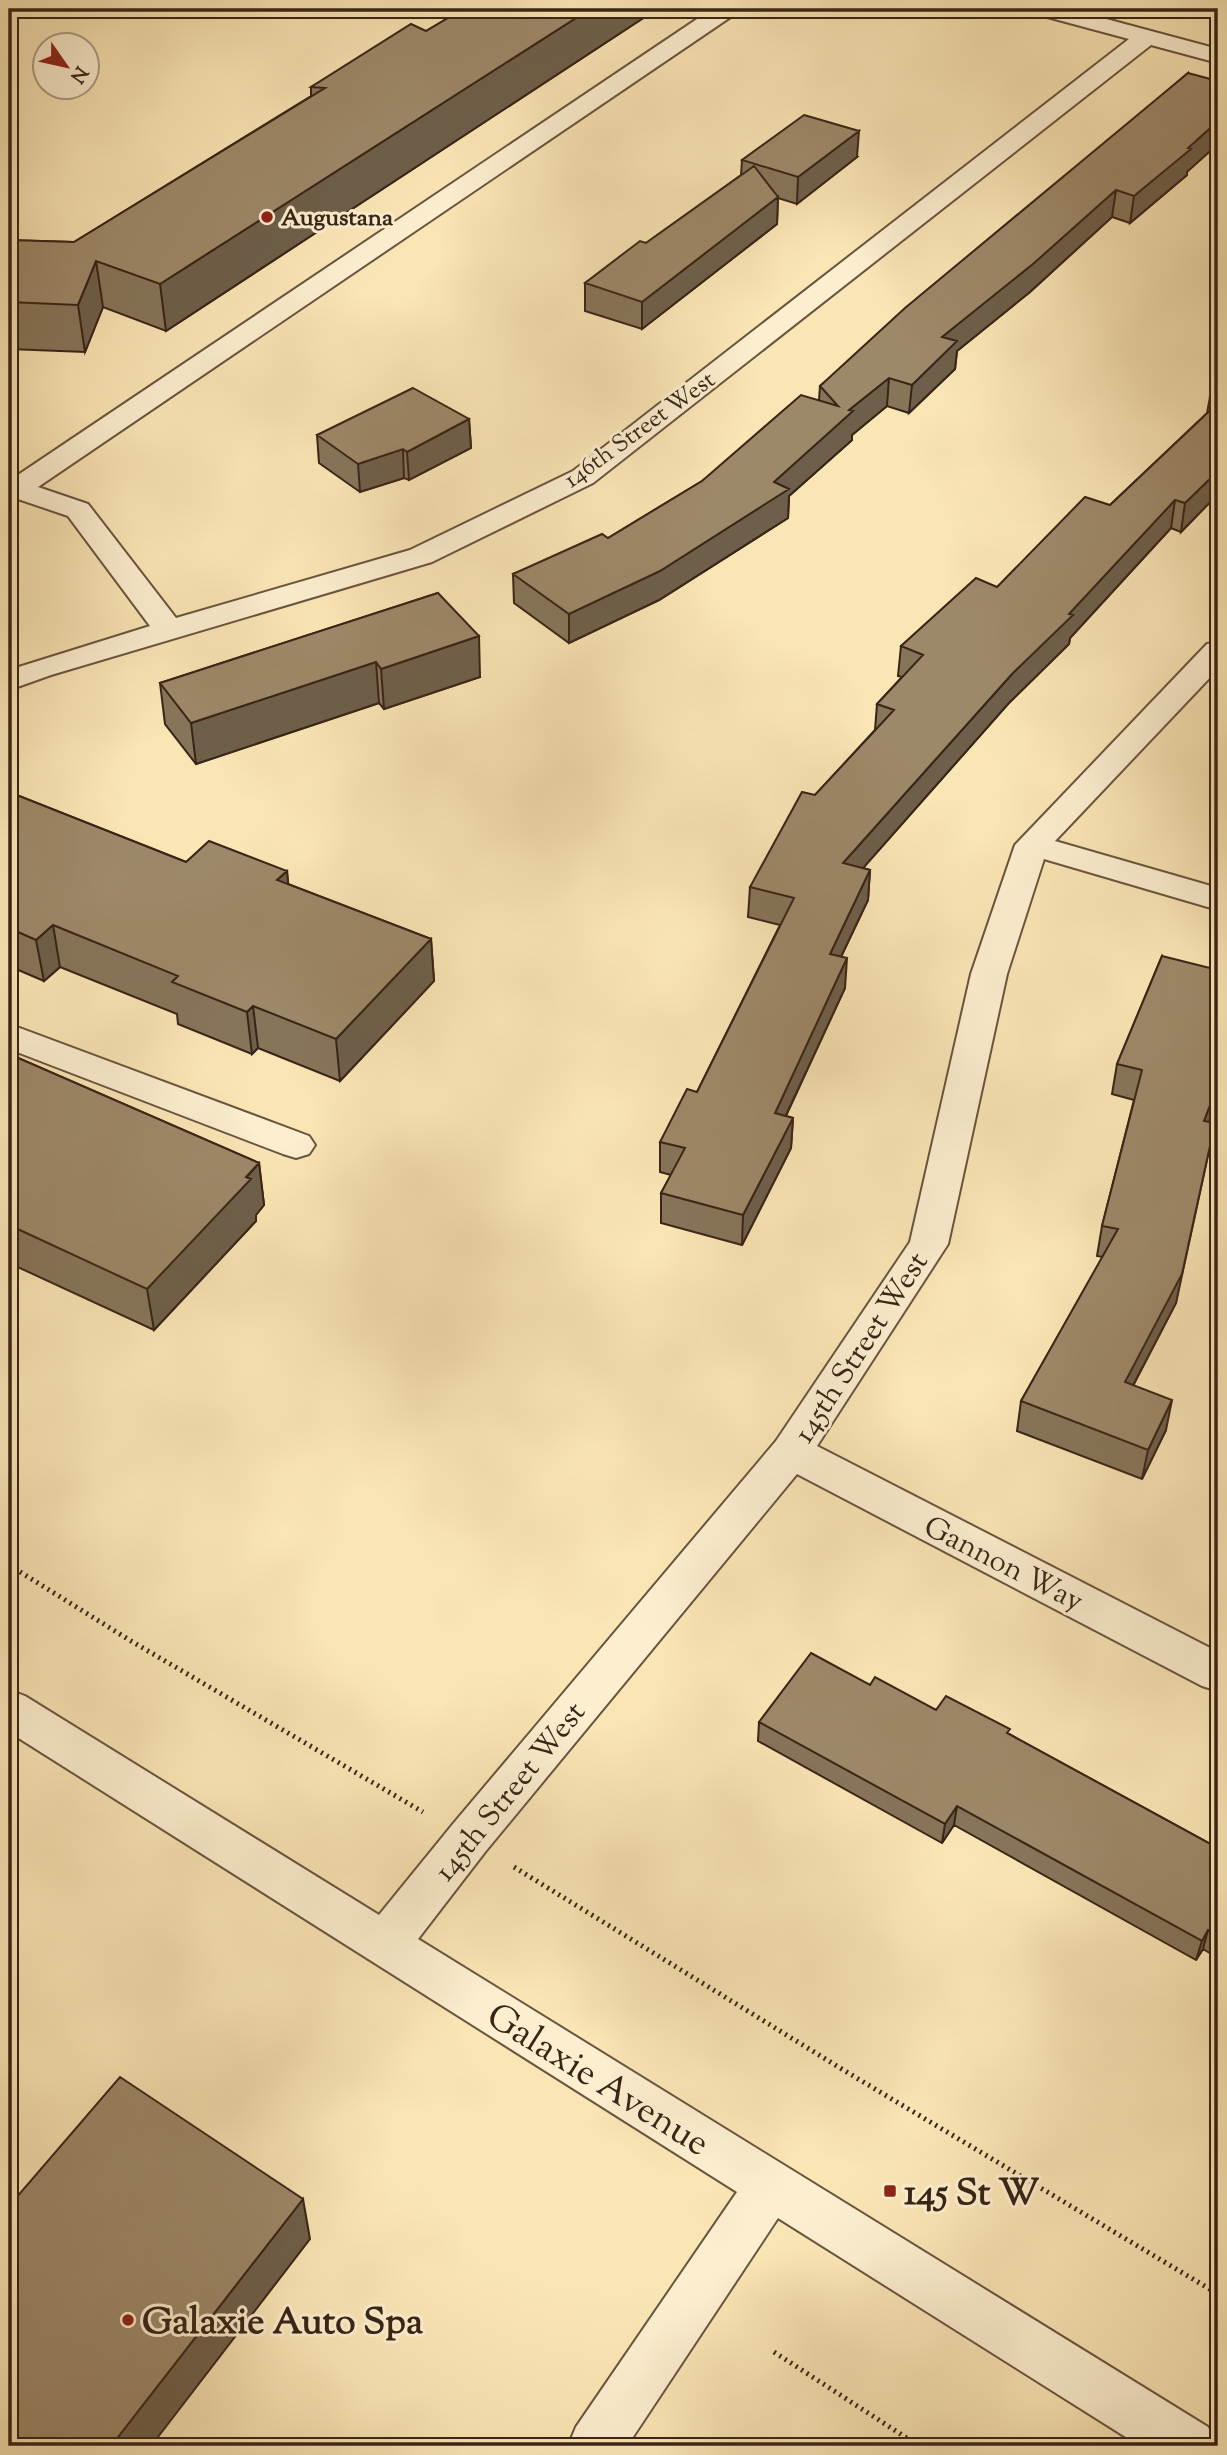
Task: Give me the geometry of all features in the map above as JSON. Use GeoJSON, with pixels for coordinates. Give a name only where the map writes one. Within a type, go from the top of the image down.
{"type":"FeatureCollection","features":[{"type":"Feature","properties":{"kind":"street"},"geometry":{"type":"LineString","coordinates":[[13,489],[727,9]]}},
{"type":"Feature","properties":{"kind":"street"},"geometry":{"type":"LineString","coordinates":[[1044,9],[1218,55]]}},
{"type":"Feature","properties":{"kind":"street","name":"146th Street West"},"geometry":{"type":"LineString","coordinates":[[9,681],[40,668],[421,556],[583,477],[1148,36]]}},
{"type":"Feature","properties":{"kind":"street"},"geometry":{"type":"LineString","coordinates":[[13,489],[78,510],[169,630]]}},
{"type":"Feature","properties":{"kind":"street","name":"145th Street West"},"geometry":{"type":"LineString","coordinates":[[385,1944],[791,1452],[929,1244],[989,974],[1032,845],[1218,651]]}},
{"type":"Feature","properties":{"kind":"street"},"geometry":{"type":"LineString","coordinates":[[1032,845],[1218,899]]}},
{"type":"Feature","properties":{"kind":"street"},"geometry":{"type":"LineString","coordinates":[[9,1037],[296,1145]]}},
{"type":"Feature","properties":{"kind":"street","name":"Gannon Way"},"geometry":{"type":"LineString","coordinates":[[791,1452],[1218,1673]]}},
{"type":"Feature","properties":{"kind":"street","name":"Galaxie Avenue"},"geometry":{"type":"LineString","coordinates":[[9,1709],[1189,2446]]}},
{"type":"Feature","properties":{"kind":"street"},"geometry":{"type":"LineString","coordinates":[[595,2446],[771,2185]]}},
{"type":"Feature","properties":{"kind":"path"},"geometry":{"type":"LineString","coordinates":[[9,1565],[142,1648],[469,1839],[845,2071],[1218,2294]]}},
{"type":"Feature","properties":{"kind":"path"},"geometry":{"type":"LineString","coordinates":[[774,2352],[919,2446]]}},
{"type":"Feature","properties":{"kind":"building"},"geometry":{"type":"Polygon","coordinates":[[[463,9],[590,9],[160,284],[96,261],[78,305],[9,302],[9,240],[74,242],[325,88],[311,87],[411,24],[426,31],[463,9]]]}},
{"type":"Feature","properties":{"kind":"building"},"geometry":{"type":"Polygon","coordinates":[[[1188,73],[1218,81],[1218,121],[1188,148],[1191,149],[1134,196],[1116,190],[1033,264],[942,337],[957,341],[912,385],[889,378],[849,410],[853,411],[774,482],[789,489],[660,571],[569,614],[513,574],[602,534],[608,538],[702,481],[801,395],[838,406],[820,386],[905,308],[1188,73]]]}},
{"type":"Feature","properties":{"kind":"building"},"geometry":{"type":"Polygon","coordinates":[[[804,115],[859,131],[798,177],[742,160],[804,115]]]}},
{"type":"Feature","properties":{"kind":"building"},"geometry":{"type":"Polygon","coordinates":[[[754,166],[778,197],[642,302],[585,283],[640,241],[646,243],[754,166]]]}},
{"type":"Feature","properties":{"kind":"building"},"geometry":{"type":"Polygon","coordinates":[[[413,388],[469,419],[407,452],[403,449],[358,464],[317,435],[413,388]]]}},
{"type":"Feature","properties":{"kind":"building"},"geometry":{"type":"Polygon","coordinates":[[[1218,389],[1218,400],[1210,397],[1218,389]]]}},
{"type":"Feature","properties":{"kind":"building"},"geometry":{"type":"Polygon","coordinates":[[[1218,403],[1218,471],[1185,503],[1175,500],[1069,614],[1073,615],[1012,674],[843,863],[870,870],[830,954],[847,958],[775,1113],[793,1118],[743,1215],[661,1193],[685,1148],[660,1142],[687,1089],[697,1092],[794,898],[750,887],[802,792],[815,795],[894,710],[877,704],[923,655],[901,646],[976,578],[997,587],[1085,497],[1110,505],[1218,403]]]}},
{"type":"Feature","properties":{"kind":"building"},"geometry":{"type":"Polygon","coordinates":[[[438,593],[479,636],[381,669],[376,662],[191,723],[160,683],[438,593]]]}},
{"type":"Feature","properties":{"kind":"building"},"geometry":{"type":"Polygon","coordinates":[[[9,792],[186,862],[209,841],[287,871],[277,880],[431,939],[336,1039],[253,1006],[247,1012],[172,982],[178,976],[53,925],[36,940],[9,928],[9,792]]]}},
{"type":"Feature","properties":{"kind":"building"},"geometry":{"type":"Polygon","coordinates":[[[1162,956],[1218,970],[1218,1084],[1204,1121],[1215,1123],[1182,1274],[1125,1382],[1172,1400],[1148,1450],[1021,1401],[1118,1229],[1102,1226],[1142,1070],[1117,1064],[1162,956]]]}},
{"type":"Feature","properties":{"kind":"building"},"geometry":{"type":"Polygon","coordinates":[[[9,1054],[259,1163],[246,1177],[251,1179],[147,1289],[9,1225],[9,1054]]]}},
{"type":"Feature","properties":{"kind":"building"},"geometry":{"type":"Polygon","coordinates":[[[811,1653],[870,1685],[875,1677],[936,1710],[946,1696],[1010,1729],[1007,1733],[1218,1848],[1218,1936],[1208,1930],[1202,1941],[957,1806],[945,1824],[759,1722],[811,1653]]]}},
{"type":"Feature","properties":{"kind":"building","name":"Galaxie Auto Spa"},"geometry":{"type":"Polygon","coordinates":[[[120,2077],[303,2199],[111,2446],[9,2446],[9,2206],[120,2077]]]}},
{"type":"Feature","properties":{"kind":"place","name":"Augustana"},"geometry":{"type":"Point","coordinates":[267,217]}},
{"type":"Feature","properties":{"kind":"place","name":"145 St W"},"geometry":{"type":"Point","coordinates":[890,2191]}},
{"type":"Feature","properties":{"kind":"place","name":"Galaxie Auto Spa"},"geometry":{"type":"Point","coordinates":[128,2320]}}]}
